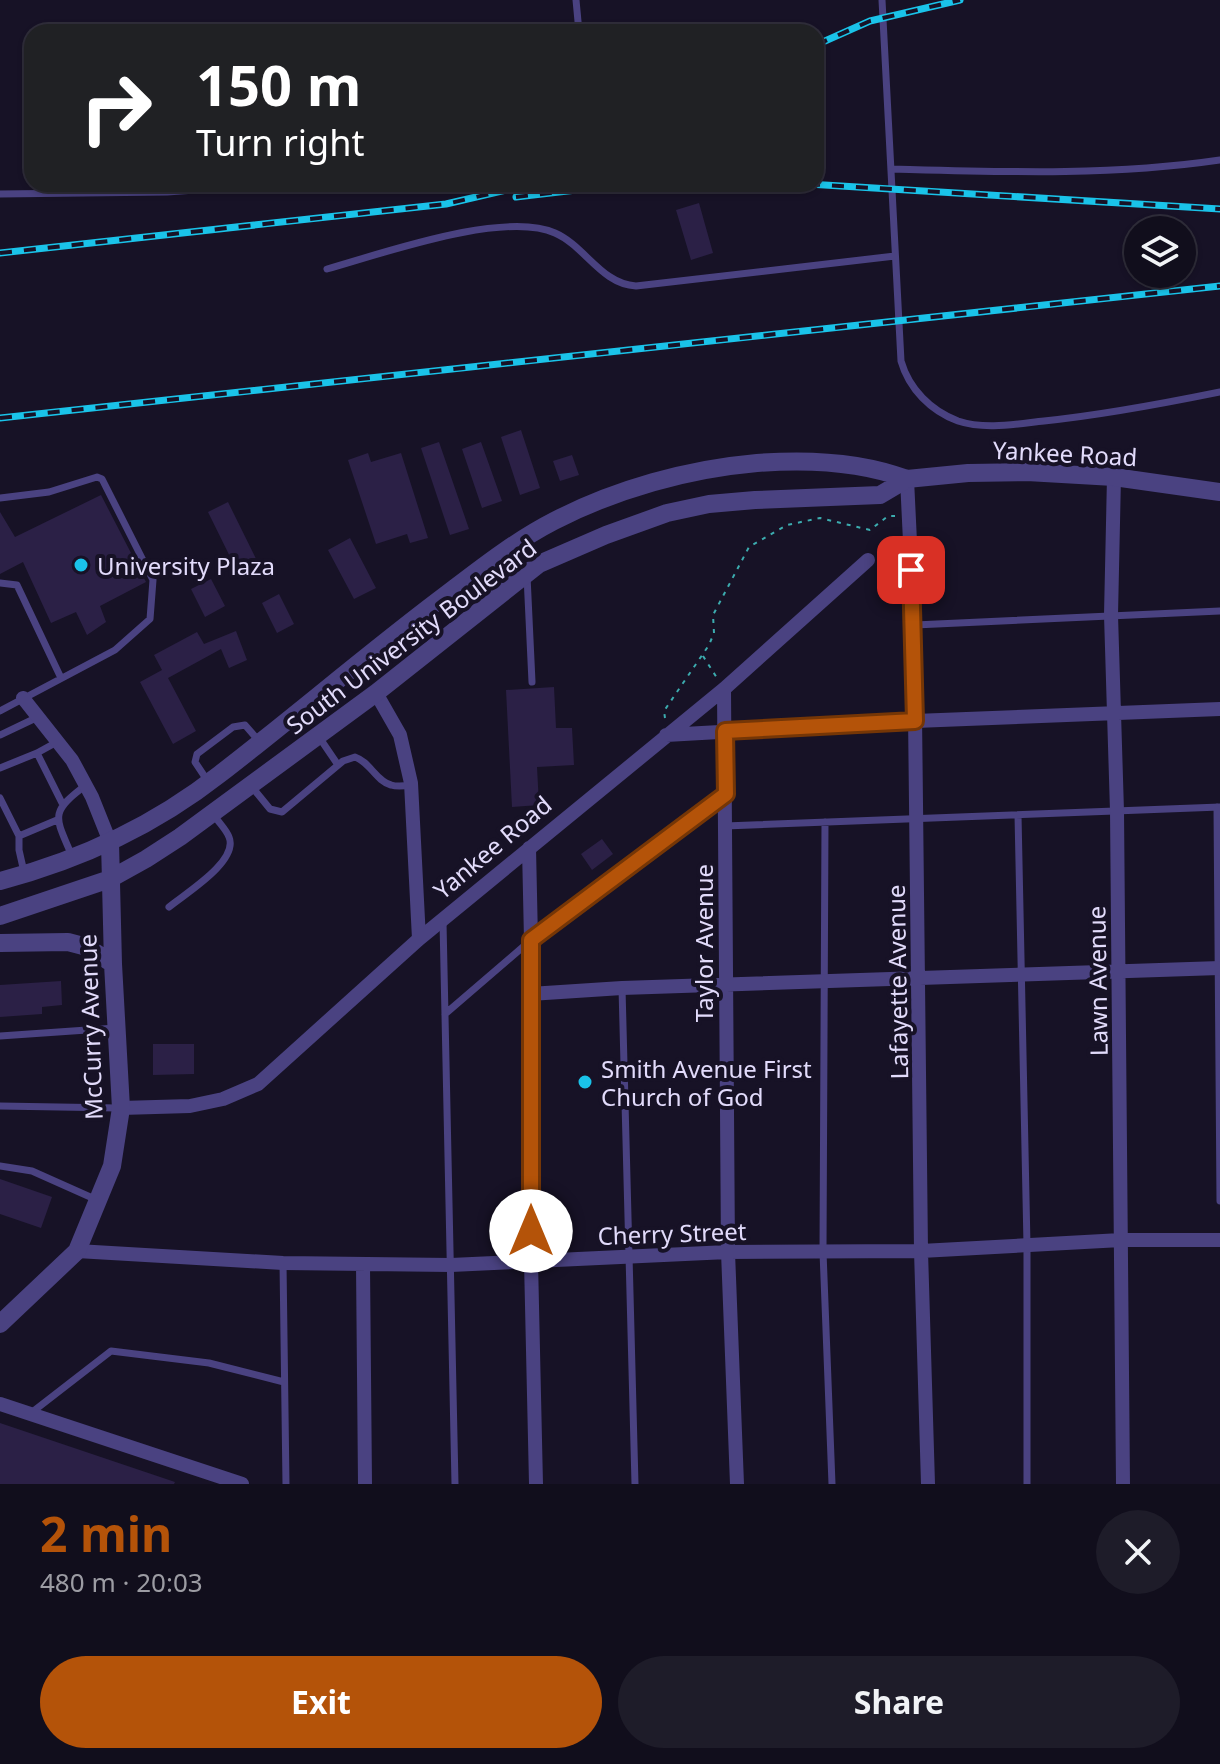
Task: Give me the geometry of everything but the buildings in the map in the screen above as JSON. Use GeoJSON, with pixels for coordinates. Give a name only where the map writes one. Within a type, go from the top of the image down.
{"type":"FeatureCollection","features":[{"type":"Feature","properties":{"kind":"street","name":"South University Boulevard"},"geometry":{"type":"LineString","coordinates":[[0,881],[73,858],[175,807],[492,559],[552,521],[591,503],[709,469],[777,462],[854,464],[881,469],[907,479]]}},
{"type":"Feature","properties":{"kind":"street","name":"Yankee Road"},"geometry":{"type":"LineString","coordinates":[[907,479],[968,473],[1027,472],[1114,477],[1220,492]]}},
{"type":"Feature","properties":{"kind":"street","name":"Lawn Avenue"},"geometry":{"type":"LineString","coordinates":[[1114,477],[1111,615],[1117,811],[1123,1484]]}},
{"type":"Feature","properties":{"kind":"street","name":"Lafayette Avenue"},"geometry":{"type":"LineString","coordinates":[[907,479],[914,625],[921,1251],[928,1484]]}},
{"type":"Feature","properties":{"kind":"street","name":"South University Boulevard"},"geometry":{"type":"LineString","coordinates":[[0,916],[110,879],[169,844],[376,693],[539,564],[667,513],[709,504],[755,500],[880,495],[907,479]]}},
{"type":"Feature","properties":{"kind":"street","name":"Yankee Road"},"geometry":{"type":"LineString","coordinates":[[121,1108],[190,1106],[223,1099],[258,1084],[419,939],[724,689],[868,560]]}},
{"type":"Feature","properties":{"kind":"street","name":"Taylor Avenue"},"geometry":{"type":"LineString","coordinates":[[724,689],[728,1252],[737,1484]]}},
{"type":"Feature","properties":{"kind":"street"},"geometry":{"type":"LineString","coordinates":[[376,693],[400,735],[411,785],[419,939]]}},
{"type":"Feature","properties":{"kind":"street"},"geometry":{"type":"LineString","coordinates":[[23,698],[72,760],[110,842]]}},
{"type":"Feature","properties":{"kind":"street"},"geometry":{"type":"LineString","coordinates":[[665,735],[1220,709]]}},
{"type":"Feature","properties":{"kind":"street","name":"McCurry Avenue"},"geometry":{"type":"LineString","coordinates":[[77,1251],[112,1166],[121,1108],[110,842]]}},
{"type":"Feature","properties":{"kind":"street"},"geometry":{"type":"LineString","coordinates":[[529,848],[531,1261],[536,1484]]}},
{"type":"Feature","properties":{"kind":"street"},"geometry":{"type":"LineString","coordinates":[[0,943],[68,942],[87,947],[113,964]]}},
{"type":"Feature","properties":{"kind":"street"},"geometry":{"type":"LineString","coordinates":[[530,994],[622,988],[1219,968]]}},
{"type":"Feature","properties":{"kind":"street","name":"Cherry Street"},"geometry":{"type":"LineString","coordinates":[[77,1251],[283,1263],[451,1265],[728,1252],[921,1251],[1121,1240],[1220,1240]]}},
{"type":"Feature","properties":{"kind":"street"},"geometry":{"type":"LineString","coordinates":[[0,1324],[77,1251]]}},
{"type":"Feature","properties":{"kind":"street"},"geometry":{"type":"LineString","coordinates":[[363,1265],[365,1484]]}},
{"type":"Feature","properties":{"kind":"street"},"geometry":{"type":"LineString","coordinates":[[0,1404],[242,1484]]}},
{"type":"Feature","properties":{"kind":"lane"},"geometry":{"type":"LineString","coordinates":[[576,0],[578,24]]}},
{"type":"Feature","properties":{"kind":"lane"},"geometry":{"type":"LineString","coordinates":[[882,0],[901,361],[905,376],[930,406],[960,422],[1008,425],[1092,416],[1220,392]]}},
{"type":"Feature","properties":{"kind":"lane"},"geometry":{"type":"LineString","coordinates":[[893,169],[1059,173],[1163,168],[1220,160]]}},
{"type":"Feature","properties":{"kind":"lane"},"geometry":{"type":"LineString","coordinates":[[0,194],[167,192]]}},
{"type":"Feature","properties":{"kind":"lane"},"geometry":{"type":"LineString","coordinates":[[327,269],[478,230],[518,227],[547,230],[560,235],[611,278],[623,285],[636,286],[895,256]]}},
{"type":"Feature","properties":{"kind":"lane"},"geometry":{"type":"LineString","coordinates":[[0,498],[49,492],[97,477],[102,479],[153,580],[150,619],[115,650],[0,711]]}},
{"type":"Feature","properties":{"kind":"lane"},"geometry":{"type":"LineString","coordinates":[[527,573],[532,682]]}},
{"type":"Feature","properties":{"kind":"lane"},"geometry":{"type":"LineString","coordinates":[[0,583],[17,585],[61,678]]}},
{"type":"Feature","properties":{"kind":"lane"},"geometry":{"type":"LineString","coordinates":[[914,625],[1220,611]]}},
{"type":"Feature","properties":{"kind":"lane"},"geometry":{"type":"LineString","coordinates":[[0,735],[38,717]]}},
{"type":"Feature","properties":{"kind":"lane"},"geometry":{"type":"LineString","coordinates":[[209,783],[195,762],[197,754],[233,727],[245,725],[260,743]]}},
{"type":"Feature","properties":{"kind":"lane"},"geometry":{"type":"LineString","coordinates":[[318,736],[338,765]]}},
{"type":"Feature","properties":{"kind":"lane"},"geometry":{"type":"LineString","coordinates":[[0,768],[57,742]]}},
{"type":"Feature","properties":{"kind":"lane"},"geometry":{"type":"LineString","coordinates":[[37,753],[62,803]]}},
{"type":"Feature","properties":{"kind":"lane"},"geometry":{"type":"LineString","coordinates":[[250,786],[270,809],[282,812],[338,765],[347,759],[358,758],[389,785],[411,785]]}},
{"type":"Feature","properties":{"kind":"lane"},"geometry":{"type":"LineString","coordinates":[[73,858],[57,820],[62,803],[86,785]]}},
{"type":"Feature","properties":{"kind":"lane"},"geometry":{"type":"LineString","coordinates":[[445,1014],[531,940],[726,794]]}},
{"type":"Feature","properties":{"kind":"lane"},"geometry":{"type":"LineString","coordinates":[[0,798],[19,836],[24,874]]}},
{"type":"Feature","properties":{"kind":"lane"},"geometry":{"type":"LineString","coordinates":[[725,826],[1219,807],[1220,1201]]}},
{"type":"Feature","properties":{"kind":"lane"},"geometry":{"type":"LineString","coordinates":[[169,907],[226,860],[229,837],[212,813]]}},
{"type":"Feature","properties":{"kind":"lane"},"geometry":{"type":"LineString","coordinates":[[1018,815],[1027,1245],[1027,1484]]}},
{"type":"Feature","properties":{"kind":"lane"},"geometry":{"type":"LineString","coordinates":[[19,836],[57,820]]}},
{"type":"Feature","properties":{"kind":"lane"},"geometry":{"type":"LineString","coordinates":[[825,822],[823,1252],[832,1484]]}},
{"type":"Feature","properties":{"kind":"lane"},"geometry":{"type":"LineString","coordinates":[[443,919],[455,1484]]}},
{"type":"Feature","properties":{"kind":"lane"},"geometry":{"type":"LineString","coordinates":[[622,988],[635,1484]]}},
{"type":"Feature","properties":{"kind":"lane"},"geometry":{"type":"LineString","coordinates":[[0,1036],[118,1028]]}},
{"type":"Feature","properties":{"kind":"lane"},"geometry":{"type":"LineString","coordinates":[[0,1106],[121,1108]]}},
{"type":"Feature","properties":{"kind":"lane"},"geometry":{"type":"LineString","coordinates":[[0,1166],[32,1171],[99,1201]]}},
{"type":"Feature","properties":{"kind":"lane"},"geometry":{"type":"LineString","coordinates":[[283,1263],[286,1484]]}},
{"type":"Feature","properties":{"kind":"lane"},"geometry":{"type":"LineString","coordinates":[[29,1414],[111,1351],[209,1363],[284,1382]]}},
{"type":"Feature","properties":{"kind":"path"},"geometry":{"type":"LineString","coordinates":[[665,735],[664,711],[714,633],[713,615],[749,547],[787,525],[820,518],[870,530],[888,516],[908,515]]}},
{"type":"Feature","properties":{"kind":"path"},"geometry":{"type":"LineString","coordinates":[[702,655],[724,689]]}},
{"type":"Feature","properties":{"kind":"railway"},"geometry":{"type":"LineString","coordinates":[[824,41],[870,21],[960,0]]}},
{"type":"Feature","properties":{"kind":"railway"},"geometry":{"type":"LineString","coordinates":[[824,185],[1220,209]]}},
{"type":"Feature","properties":{"kind":"railway"},"geometry":{"type":"LineString","coordinates":[[0,253],[446,204],[498,192]]}},
{"type":"Feature","properties":{"kind":"railway"},"geometry":{"type":"LineString","coordinates":[[516,197],[559,192]]}},
{"type":"Feature","properties":{"kind":"railway"},"geometry":{"type":"LineString","coordinates":[[0,418],[1220,286]]}},
{"type":"Feature","properties":{"kind":"place","name":"University Plaza"},"geometry":{"type":"Point","coordinates":[81,565]}},
{"type":"Feature","properties":{"kind":"place","name":"Smith Avenue First Church of God"},"geometry":{"type":"Point","coordinates":[585,1082]}},
{"type":"Feature","properties":{"kind":"route"},"geometry":{"type":"LineString","coordinates":[[531,1231],[531,940],[726,794],[725,731],[915,721],[911,570]]}}]}
